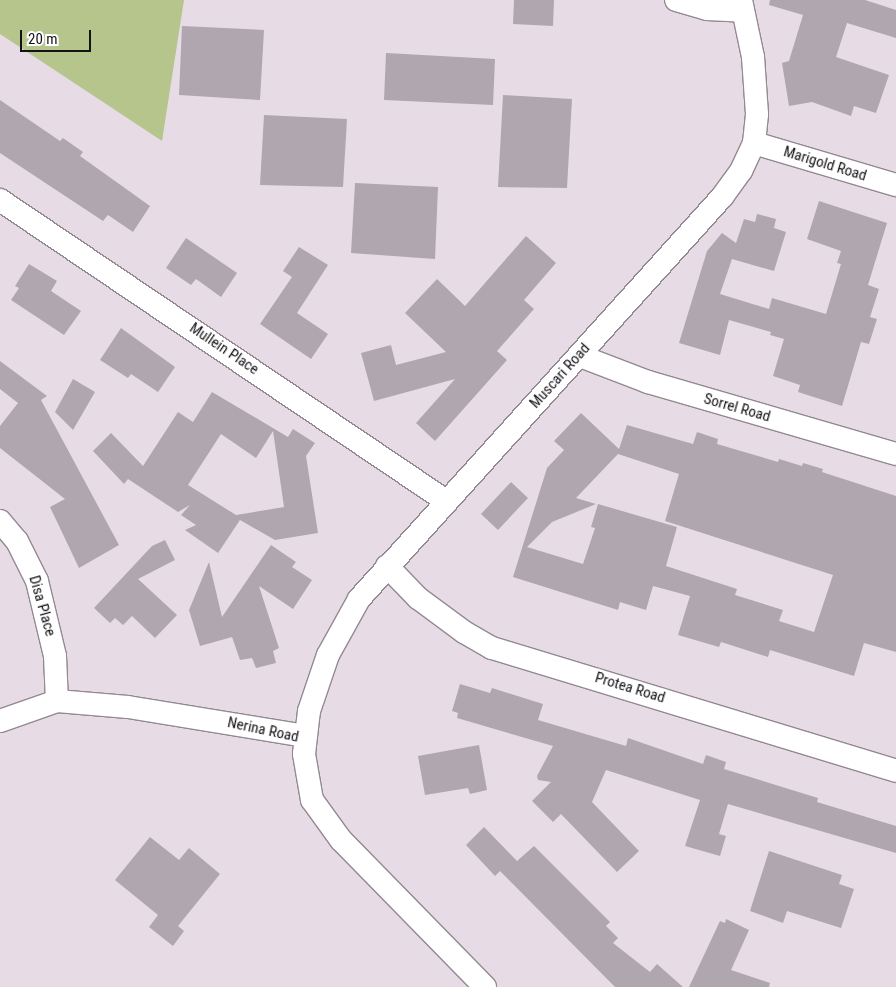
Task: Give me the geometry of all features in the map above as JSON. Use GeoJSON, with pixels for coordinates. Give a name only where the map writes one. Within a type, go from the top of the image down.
{"type":"FeatureCollection","features":[{"type":"Feature","properties":{"kind":"street"},"geometry":{"type":"LineString","coordinates":[[676,0],[707,9],[742,5]]}},
{"type":"Feature","properties":{"kind":"street","name":"Muscari Road"},"geometry":{"type":"LineString","coordinates":[[305,736],[317,688],[340,628],[358,599],[580,356],[722,196],[741,171],[754,143],[756,85],[742,5]]}},
{"type":"Feature","properties":{"kind":"street","name":"Marigold Road"},"geometry":{"type":"LineString","coordinates":[[754,143],[896,185]]}},
{"type":"Feature","properties":{"kind":"street","name":"Mullein Place"},"geometry":{"type":"LineString","coordinates":[[0,200],[446,501]]}},
{"type":"Feature","properties":{"kind":"street","name":"Sorrel Road"},"geometry":{"type":"LineString","coordinates":[[580,356],[648,382],[896,454]]}},
{"type":"Feature","properties":{"kind":"street","name":"Disa Place"},"geometry":{"type":"LineString","coordinates":[[0,521],[18,541],[37,581],[55,656],[57,701]]}},
{"type":"Feature","properties":{"kind":"street","name":"Protea Road"},"geometry":{"type":"LineString","coordinates":[[387,566],[418,598],[464,632],[492,648],[896,771]]}},
{"type":"Feature","properties":{"kind":"street","name":"Nerina Road"},"geometry":{"type":"LineString","coordinates":[[0,721],[57,701],[137,708],[305,736],[304,768],[312,800],[341,840],[485,987]]}},
{"type":"Feature","properties":{"kind":"green space"},"geometry":{"type":"Polygon","coordinates":[[[0,0],[184,0],[162,141],[0,34],[0,0]]]}},
{"type":"Feature","properties":{"kind":"building"},"geometry":{"type":"Polygon","coordinates":[[[514,0],[554,0],[553,26],[513,24],[514,0]]]}},
{"type":"Feature","properties":{"kind":"building"},"geometry":{"type":"Polygon","coordinates":[[[770,0],[865,0],[896,10],[896,38],[847,23],[836,57],[889,75],[876,113],[854,106],[851,116],[812,102],[789,106],[782,63],[789,61],[803,15],[769,5],[770,0]]]}},
{"type":"Feature","properties":{"kind":"building"},"geometry":{"type":"Polygon","coordinates":[[[182,26],[264,30],[260,100],[179,95],[182,26]]]}},
{"type":"Feature","properties":{"kind":"building"},"geometry":{"type":"Polygon","coordinates":[[[386,53],[495,59],[493,105],[384,100],[386,53]]]}},
{"type":"Feature","properties":{"kind":"building"},"geometry":{"type":"Polygon","coordinates":[[[503,95],[572,99],[567,188],[498,187],[503,95]]]}},
{"type":"Feature","properties":{"kind":"building"},"geometry":{"type":"Polygon","coordinates":[[[0,100],[60,141],[63,138],[83,152],[80,156],[150,206],[133,232],[108,215],[103,221],[0,153],[0,100]]]}},
{"type":"Feature","properties":{"kind":"building"},"geometry":{"type":"Polygon","coordinates":[[[264,115],[347,119],[343,187],[260,185],[264,115]]]}},
{"type":"Feature","properties":{"kind":"building"},"geometry":{"type":"Polygon","coordinates":[[[355,183],[438,187],[435,259],[351,253],[355,183]]]}},
{"type":"Feature","properties":{"kind":"building"},"geometry":{"type":"Polygon","coordinates":[[[819,201],[887,223],[868,285],[879,289],[870,317],[877,319],[869,344],[861,342],[842,406],[798,392],[800,385],[773,376],[784,339],[770,335],[771,332],[729,320],[720,355],[679,343],[707,251],[722,233],[736,243],[744,219],[755,222],[757,214],[776,219],[774,228],[786,232],[774,271],[732,259],[720,294],[769,309],[772,298],[826,314],[841,264],[837,263],[841,251],[807,239],[819,201]]]}},
{"type":"Feature","properties":{"kind":"building"},"geometry":{"type":"Polygon","coordinates":[[[526,236],[556,263],[524,300],[534,309],[497,351],[507,360],[435,441],[416,423],[455,379],[374,401],[361,353],[391,345],[396,365],[446,352],[405,313],[437,279],[465,306],[526,236]]]}},
{"type":"Feature","properties":{"kind":"building"},"geometry":{"type":"Polygon","coordinates":[[[186,238],[237,273],[221,297],[196,279],[191,285],[166,268],[186,238]]]}},
{"type":"Feature","properties":{"kind":"building"},"geometry":{"type":"Polygon","coordinates":[[[299,247],[328,265],[297,313],[328,334],[311,359],[260,324],[292,277],[283,271],[299,247]]]}},
{"type":"Feature","properties":{"kind":"building"},"geometry":{"type":"Polygon","coordinates":[[[29,264],[57,281],[51,291],[81,311],[64,335],[11,300],[19,288],[15,286],[29,264]]]}},
{"type":"Feature","properties":{"kind":"building"},"geometry":{"type":"Polygon","coordinates":[[[121,328],[175,367],[158,392],[131,374],[128,378],[100,360],[121,328]]]}},
{"type":"Feature","properties":{"kind":"building"},"geometry":{"type":"Polygon","coordinates":[[[0,361],[47,396],[41,400],[119,545],[79,568],[50,507],[65,499],[0,448],[0,426],[18,403],[0,389],[0,361]]]}},
{"type":"Feature","properties":{"kind":"building"},"geometry":{"type":"Polygon","coordinates":[[[73,379],[95,392],[73,430],[55,412],[73,379]]]}},
{"type":"Feature","properties":{"kind":"building"},"geometry":{"type":"Polygon","coordinates":[[[212,392],[288,437],[293,429],[315,443],[306,456],[318,533],[275,540],[240,520],[218,553],[185,530],[196,525],[181,515],[190,505],[178,512],[128,479],[124,484],[93,451],[111,433],[143,466],[178,412],[193,422],[212,392]],[[273,431],[256,458],[221,434],[188,485],[236,515],[284,507],[273,431]]]}},
{"type":"Feature","properties":{"kind":"building"},"geometry":{"type":"Polygon","coordinates":[[[581,413],[619,449],[627,425],[693,444],[697,432],[718,439],[717,444],[778,462],[779,459],[802,466],[803,463],[823,469],[822,472],[896,496],[896,652],[864,643],[854,676],[770,650],[768,657],[721,642],[719,647],[678,635],[690,596],[653,586],[646,610],[620,602],[618,610],[513,577],[547,468],[564,450],[554,441],[581,413]],[[618,454],[576,498],[596,504],[552,522],[527,547],[583,564],[595,528],[591,527],[598,504],[677,527],[666,566],[737,589],[735,595],[783,610],[779,621],[814,632],[833,575],[665,521],[679,474],[618,454]]]}},
{"type":"Feature","properties":{"kind":"building"},"geometry":{"type":"Polygon","coordinates":[[[511,482],[528,498],[498,530],[481,514],[511,482]]]}},
{"type":"Feature","properties":{"kind":"building"},"geometry":{"type":"Polygon","coordinates":[[[165,540],[175,560],[138,579],[177,615],[155,638],[132,616],[123,625],[115,618],[110,623],[94,608],[152,546],[165,540]]]}},
{"type":"Feature","properties":{"kind":"building"},"geometry":{"type":"Polygon","coordinates":[[[271,545],[296,562],[292,567],[312,580],[293,609],[259,586],[279,648],[273,651],[276,663],[256,668],[252,658],[240,660],[232,637],[200,646],[189,610],[209,562],[222,617],[271,545]]]}},
{"type":"Feature","properties":{"kind":"building"},"geometry":{"type":"Polygon","coordinates":[[[460,684],[490,693],[492,688],[543,704],[538,720],[626,746],[628,738],[703,764],[706,755],[726,762],[724,769],[818,798],[817,802],[896,826],[896,853],[728,804],[719,834],[726,836],[720,856],[685,846],[700,800],[606,770],[592,802],[639,851],[617,872],[561,814],[553,822],[532,801],[551,782],[538,780],[537,776],[553,746],[457,718],[458,713],[452,711],[460,684]]]}},
{"type":"Feature","properties":{"kind":"building"},"geometry":{"type":"Polygon","coordinates":[[[479,745],[487,790],[470,794],[468,788],[425,795],[418,756],[479,745]]]}},
{"type":"Feature","properties":{"kind":"building"},"geometry":{"type":"Polygon","coordinates":[[[484,827],[517,861],[534,846],[610,922],[606,926],[618,938],[613,943],[650,972],[657,964],[683,987],[615,987],[500,871],[495,876],[466,845],[484,827]]]}},
{"type":"Feature","properties":{"kind":"building"},"geometry":{"type":"Polygon","coordinates":[[[150,837],[179,860],[189,848],[220,874],[178,926],[184,931],[173,946],[149,927],[158,915],[115,880],[150,837]]]}},
{"type":"Feature","properties":{"kind":"building"},"geometry":{"type":"Polygon","coordinates":[[[769,851],[842,875],[839,884],[854,889],[841,928],[787,911],[783,923],[750,911],[769,851]]]}},
{"type":"Feature","properties":{"kind":"building"},"geometry":{"type":"Polygon","coordinates":[[[726,919],[749,930],[731,970],[770,983],[769,987],[689,987],[720,921],[725,923],[726,919]]]}}]}
